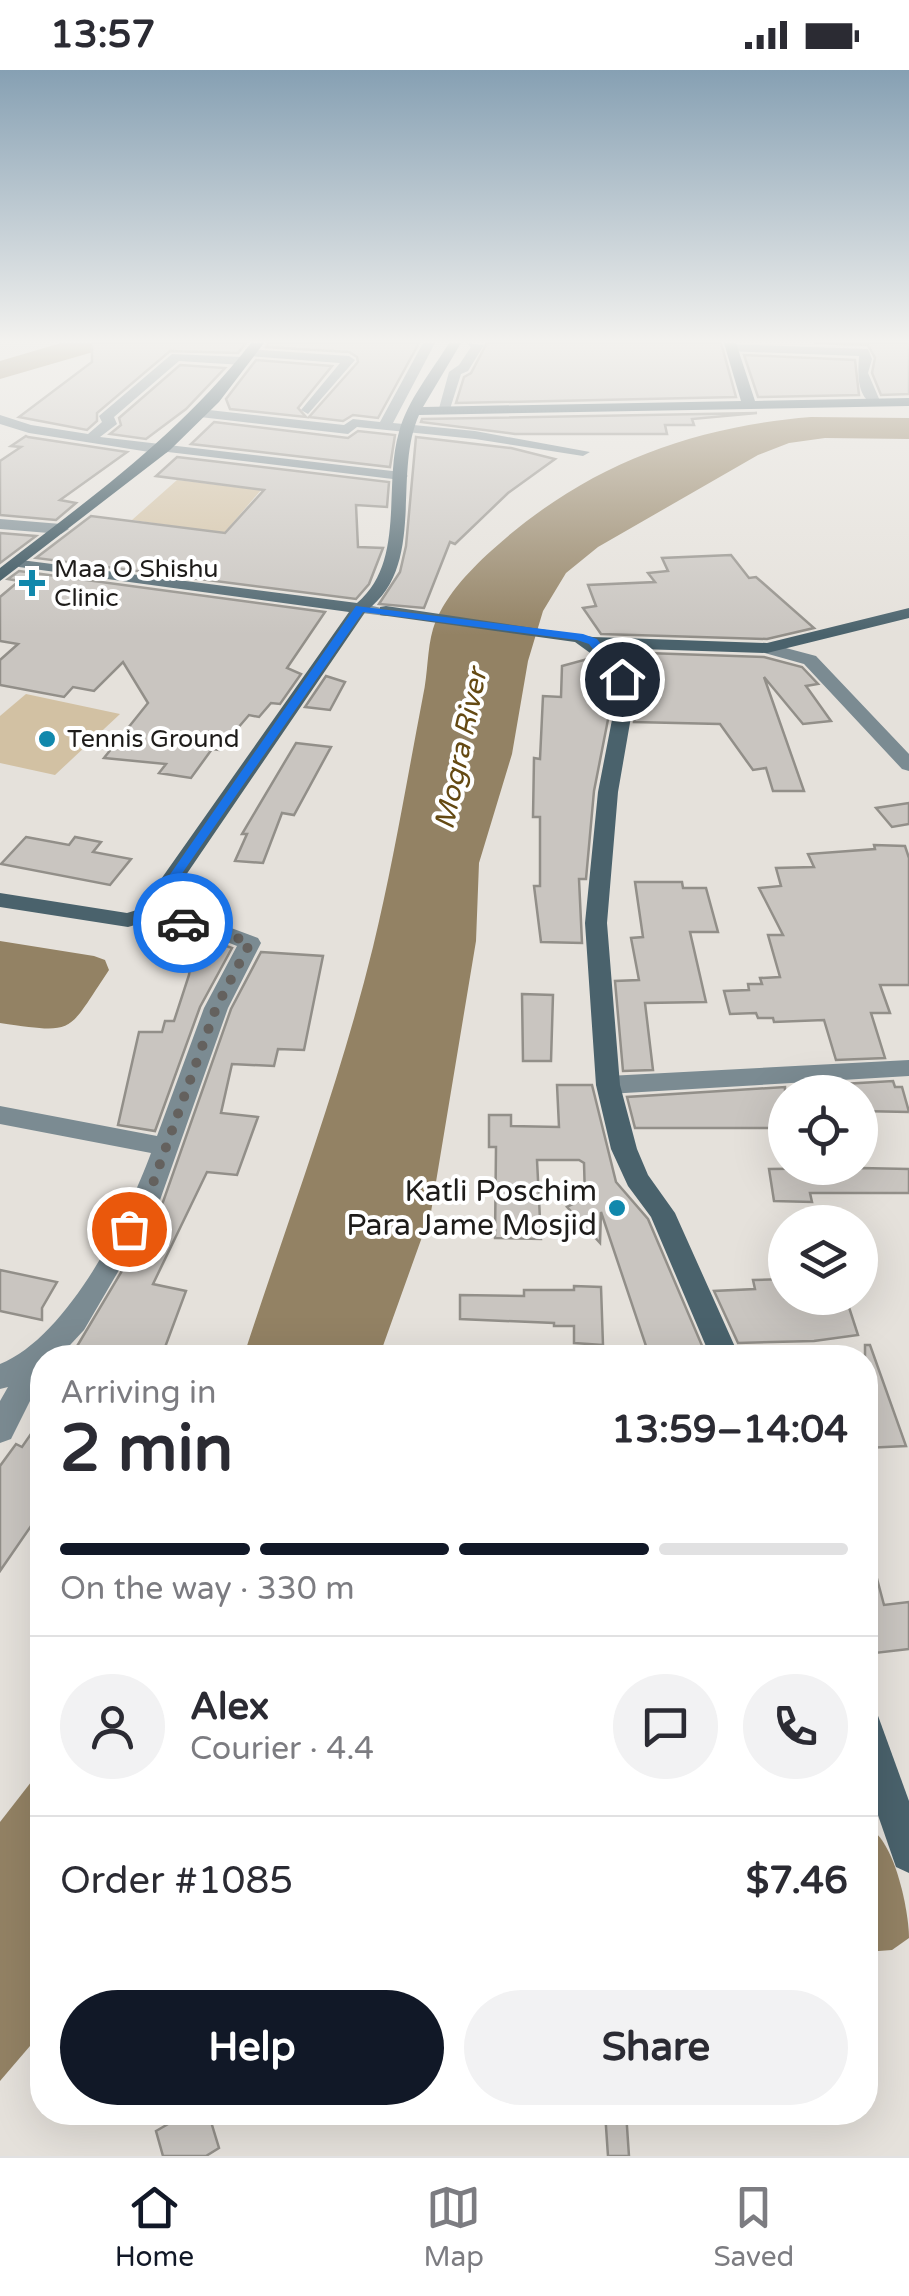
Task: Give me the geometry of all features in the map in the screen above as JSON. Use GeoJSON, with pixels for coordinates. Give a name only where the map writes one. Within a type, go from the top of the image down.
{"type":"FeatureCollection","features":[{"type":"Feature","properties":{"kind":"main road"},"geometry":{"type":"LineString","coordinates":[[0,576],[171,440]]}},
{"type":"Feature","properties":{"kind":"street"},"geometry":{"type":"LineString","coordinates":[[91,440],[400,476]]}},
{"type":"Feature","properties":{"kind":"street"},"geometry":{"type":"LineString","coordinates":[[143,916],[158,902],[360,608],[372,599],[392,562],[401,507],[405,440]]}},
{"type":"Feature","properties":{"kind":"street"},"geometry":{"type":"LineString","coordinates":[[509,440],[582,452]]}},
{"type":"Feature","properties":{"kind":"street"},"geometry":{"type":"LineString","coordinates":[[0,524],[62,530]]}},
{"type":"Feature","properties":{"kind":"street"},"geometry":{"type":"LineString","coordinates":[[19,562],[307,604],[565,634],[593,642],[767,648],[810,660],[909,765]]}},
{"type":"Feature","properties":{"kind":"street"},"geometry":{"type":"LineString","coordinates":[[767,648],[909,613]]}},
{"type":"Feature","properties":{"kind":"street"},"geometry":{"type":"LineString","coordinates":[[593,642],[608,657],[626,688],[608,792],[596,923],[608,1086],[636,1180],[662,1213],[720,1345]]}},
{"type":"Feature","properties":{"kind":"street"},"geometry":{"type":"LineString","coordinates":[[0,900],[128,920],[143,916],[207,926],[250,943],[216,1008],[147,1200],[74,1322],[52,1345]]}},
{"type":"Feature","properties":{"kind":"street"},"geometry":{"type":"LineString","coordinates":[[608,1086],[909,1068]]}},
{"type":"Feature","properties":{"kind":"street"},"geometry":{"type":"LineString","coordinates":[[0,1116],[166,1146]]}},
{"type":"Feature","properties":{"kind":"street"},"geometry":{"type":"LineString","coordinates":[[0,1377],[30,1365]]}},
{"type":"Feature","properties":{"kind":"street"},"geometry":{"type":"LineString","coordinates":[[0,1430],[30,1373]]}},
{"type":"Feature","properties":{"kind":"street"},"geometry":{"type":"LineString","coordinates":[[878,1762],[909,1854]]}},
{"type":"Feature","properties":{"kind":"shaded area"},"geometry":{"type":"Polygon","coordinates":[[[177,480],[261,490],[224,533],[132,520],[177,480]]]}},
{"type":"Feature","properties":{"kind":"shaded area","name":"Tennis Ground"},"geometry":{"type":"Polygon","coordinates":[[[26,694],[120,714],[55,775],[0,763],[0,716],[26,694]]]}},
{"type":"Feature","properties":{"kind":"water","name":"Mogra River"},"geometry":{"type":"Polygon","coordinates":[[[808,440],[758,455],[598,547],[566,573],[543,611],[528,661],[512,754],[479,863],[476,941],[431,1212],[383,1345],[247,1345],[329,1102],[359,999],[393,853],[437,618],[465,577],[526,522],[600,474],[680,442],[808,440]]]}},
{"type":"Feature","properties":{"kind":"water"},"geometry":{"type":"Polygon","coordinates":[[[0,941],[94,956],[105,960],[109,970],[85,1007],[67,1025],[43,1028],[0,1023],[0,941]]]}},
{"type":"Feature","properties":{"kind":"water"},"geometry":{"type":"Polygon","coordinates":[[[30,1783],[30,2046],[0,2081],[0,1822],[30,1783]]]}},
{"type":"Feature","properties":{"kind":"water"},"geometry":{"type":"Polygon","coordinates":[[[878,1836],[892,1858],[906,1910],[909,1938],[892,1950],[878,1951],[878,1836]]]}},
{"type":"Feature","properties":{"kind":"building"},"geometry":{"type":"Polygon","coordinates":[[[19,440],[53,440],[127,452],[60,500],[76,503],[56,520],[0,515],[0,461],[21,447],[11,446],[19,440]]]}},
{"type":"Feature","properties":{"kind":"building"},"geometry":{"type":"Polygon","coordinates":[[[195,440],[394,440],[390,467],[191,444],[195,440]]]}},
{"type":"Feature","properties":{"kind":"building"},"geometry":{"type":"Polygon","coordinates":[[[416,440],[511,448],[555,459],[508,493],[455,544],[450,542],[424,608],[379,604],[400,572],[416,440]]]}},
{"type":"Feature","properties":{"kind":"building"},"geometry":{"type":"Polygon","coordinates":[[[177,457],[389,482],[387,507],[356,505],[358,547],[383,548],[369,584],[356,599],[36,558],[91,516],[225,533],[264,490],[156,476],[177,457]]]}},
{"type":"Feature","properties":{"kind":"building"},"geometry":{"type":"Polygon","coordinates":[[[0,533],[36,536],[0,563],[0,533]]]}},
{"type":"Feature","properties":{"kind":"building"},"geometry":{"type":"Polygon","coordinates":[[[731,555],[749,578],[756,577],[814,628],[767,639],[601,634],[583,608],[596,606],[588,585],[655,582],[648,573],[668,571],[662,558],[731,555]]]}},
{"type":"Feature","properties":{"kind":"building"},"geometry":{"type":"Polygon","coordinates":[[[19,571],[325,612],[287,668],[301,674],[280,704],[271,703],[259,717],[249,715],[219,750],[212,749],[191,778],[159,773],[166,764],[104,758],[148,703],[123,662],[94,691],[73,687],[64,697],[0,685],[0,660],[18,644],[0,641],[0,597],[19,581],[8,579],[19,571]]]}},
{"type":"Feature","properties":{"kind":"building"},"geometry":{"type":"Polygon","coordinates":[[[617,652],[764,657],[802,667],[818,684],[806,686],[831,721],[803,724],[764,677],[804,791],[773,791],[766,768],[753,770],[720,724],[634,722],[639,693],[629,666],[617,652]]]}},
{"type":"Feature","properties":{"kind":"building"},"geometry":{"type":"Polygon","coordinates":[[[591,658],[601,665],[613,694],[594,791],[586,879],[579,879],[582,943],[541,942],[534,886],[540,886],[540,817],[533,817],[534,758],[540,759],[543,696],[561,697],[562,666],[591,658]]]}},
{"type":"Feature","properties":{"kind":"building"},"geometry":{"type":"Polygon","coordinates":[[[326,676],[345,682],[330,710],[305,707],[326,676]]]}},
{"type":"Feature","properties":{"kind":"building"},"geometry":{"type":"Polygon","coordinates":[[[296,743],[331,747],[294,815],[282,813],[263,863],[235,861],[247,834],[242,834],[296,743]]]}},
{"type":"Feature","properties":{"kind":"building"},"geometry":{"type":"Polygon","coordinates":[[[909,803],[909,824],[892,827],[876,808],[909,803]]]}},
{"type":"Feature","properties":{"kind":"building"},"geometry":{"type":"Polygon","coordinates":[[[26,837],[69,845],[75,837],[101,842],[93,852],[131,859],[110,885],[1,864],[26,837]]]}},
{"type":"Feature","properties":{"kind":"building"},"geometry":{"type":"Polygon","coordinates":[[[874,845],[905,846],[909,858],[909,985],[880,985],[890,1013],[871,1013],[885,1058],[836,1060],[824,1020],[774,1022],[773,1018],[758,1018],[756,1013],[730,1014],[724,991],[749,990],[748,984],[762,984],[760,978],[780,977],[768,935],[783,935],[759,888],[781,886],[776,868],[814,867],[808,854],[875,849],[874,845]]]}},
{"type":"Feature","properties":{"kind":"building"},"geometry":{"type":"Polygon","coordinates":[[[635,882],[682,882],[683,888],[706,888],[718,932],[690,932],[706,1002],[645,1003],[653,1070],[623,1071],[615,981],[639,980],[631,938],[643,937],[635,882]]]}},
{"type":"Feature","properties":{"kind":"building"},"geometry":{"type":"Polygon","coordinates":[[[195,935],[232,948],[200,1007],[155,1131],[118,1125],[139,1032],[162,1032],[165,1021],[174,1021],[189,975],[195,935]]]}},
{"type":"Feature","properties":{"kind":"building"},"geometry":{"type":"Polygon","coordinates":[[[261,952],[323,956],[304,1050],[278,1049],[274,1066],[232,1064],[221,1113],[258,1117],[237,1175],[207,1172],[153,1284],[186,1291],[166,1345],[78,1345],[163,1202],[231,1009],[261,952]]]}},
{"type":"Feature","properties":{"kind":"building"},"geometry":{"type":"Polygon","coordinates":[[[522,994],[553,995],[551,1061],[523,1061],[522,994]]]}},
{"type":"Feature","properties":{"kind":"building"},"geometry":{"type":"Polygon","coordinates":[[[893,1081],[895,1087],[902,1087],[909,1112],[878,1111],[878,1082],[893,1081]]]}},
{"type":"Feature","properties":{"kind":"building"},"geometry":{"type":"Polygon","coordinates":[[[557,1085],[592,1085],[616,1182],[648,1219],[702,1345],[646,1345],[601,1212],[600,1243],[567,1207],[585,1198],[584,1163],[579,1160],[537,1160],[541,1239],[495,1238],[496,1147],[489,1147],[489,1115],[511,1115],[511,1126],[559,1127],[557,1085]]]}},
{"type":"Feature","properties":{"kind":"building"},"geometry":{"type":"Polygon","coordinates":[[[768,1088],[768,1128],[635,1128],[627,1097],[768,1088]]]}},
{"type":"Feature","properties":{"kind":"building"},"geometry":{"type":"Polygon","coordinates":[[[878,1168],[909,1169],[909,1193],[810,1193],[812,1202],[774,1201],[772,1185],[878,1185],[878,1168]]]}},
{"type":"Feature","properties":{"kind":"building"},"geometry":{"type":"Polygon","coordinates":[[[0,1270],[57,1282],[42,1308],[42,1320],[0,1311],[0,1270]]]}},
{"type":"Feature","properties":{"kind":"building"},"geometry":{"type":"Polygon","coordinates":[[[753,1280],[768,1280],[768,1315],[852,1315],[858,1335],[814,1341],[738,1343],[714,1291],[755,1289],[753,1280]]]}},
{"type":"Feature","properties":{"kind":"building"},"geometry":{"type":"Polygon","coordinates":[[[574,1286],[601,1287],[603,1345],[574,1343],[574,1326],[460,1319],[460,1295],[524,1296],[524,1290],[574,1290],[574,1286]]]}},
{"type":"Feature","properties":{"kind":"building"},"geometry":{"type":"Polygon","coordinates":[[[878,1367],[906,1446],[878,1447],[878,1367]]]}},
{"type":"Feature","properties":{"kind":"building"},"geometry":{"type":"Polygon","coordinates":[[[30,1435],[30,1527],[0,1571],[0,1466],[16,1444],[22,1447],[30,1435]]]}},
{"type":"Feature","properties":{"kind":"building"},"geometry":{"type":"Polygon","coordinates":[[[878,1582],[884,1605],[909,1602],[909,1649],[878,1653],[878,1582]]]}},
{"type":"Feature","properties":{"kind":"building"},"geometry":{"type":"Polygon","coordinates":[[[166,2125],[212,2125],[219,2148],[206,2156],[163,2156],[156,2131],[166,2125]]]}},
{"type":"Feature","properties":{"kind":"building"},"geometry":{"type":"Polygon","coordinates":[[[606,2125],[627,2125],[629,2156],[608,2156],[606,2125]]]}},
{"type":"Feature","properties":{"kind":"way so far"},"geometry":{"type":"LineString","coordinates":[[129,1229],[147,1200],[216,1008],[250,943],[207,926],[183,923]]}},
{"type":"Feature","properties":{"kind":"place","name":"Maa O Shishu Clinic"},"geometry":{"type":"Point","coordinates":[32,583]}},
{"type":"Feature","properties":{"kind":"place","name":"Tennis Ground"},"geometry":{"type":"Point","coordinates":[47,739]}},
{"type":"Feature","properties":{"kind":"place","name":"Katli Poschim Para Jame Mosjid"},"geometry":{"type":"Point","coordinates":[617,1208]}},
{"type":"Feature","properties":{"kind":"route"},"geometry":{"type":"LineString","coordinates":[[183,923],[143,916],[158,902],[360,608],[579,637],[593,642],[622,679]]}}]}
